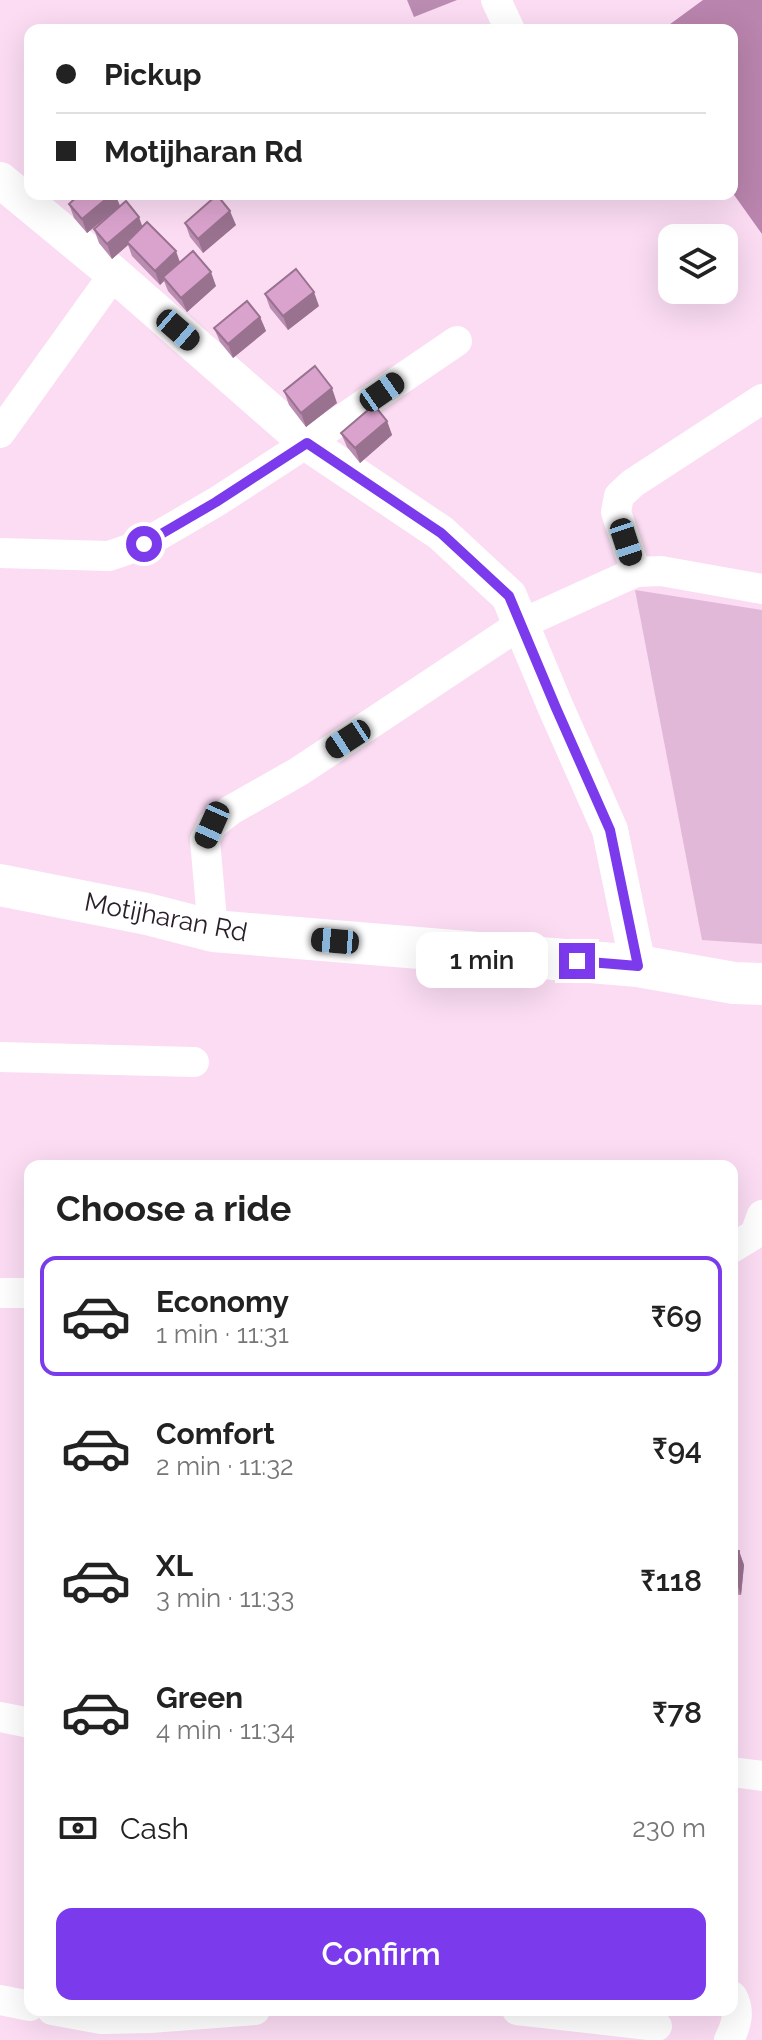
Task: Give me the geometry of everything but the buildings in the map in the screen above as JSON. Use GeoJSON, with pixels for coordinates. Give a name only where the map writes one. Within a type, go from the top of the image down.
{"type":"FeatureCollection","features":[{"type":"Feature","properties":{"kind":"main road","name":"Motijharan Rd"},"geometry":{"type":"LineString","coordinates":[[0,884],[213,931],[638,966],[734,983],[762,984]]}},
{"type":"Feature","properties":{"kind":"street"},"geometry":{"type":"LineString","coordinates":[[496,0],[507,24]]}},
{"type":"Feature","properties":{"kind":"street"},"geometry":{"type":"LineString","coordinates":[[0,180],[24,200]]}},
{"type":"Feature","properties":{"kind":"street"},"geometry":{"type":"LineString","coordinates":[[24,200],[307,443],[441,533],[509,596],[610,830],[638,966]]}},
{"type":"Feature","properties":{"kind":"street"},"geometry":{"type":"LineString","coordinates":[[0,433],[114,274]]}},
{"type":"Feature","properties":{"kind":"street"},"geometry":{"type":"LineString","coordinates":[[0,553],[109,556],[144,544],[307,443],[457,341]]}},
{"type":"Feature","properties":{"kind":"street"},"geometry":{"type":"LineString","coordinates":[[636,572],[616,512],[619,496],[633,483],[762,399]]}},
{"type":"Feature","properties":{"kind":"street"},"geometry":{"type":"LineString","coordinates":[[213,931],[205,840],[212,825],[231,810],[298,772],[521,624],[636,572],[661,571],[762,589]]}},
{"type":"Feature","properties":{"kind":"street"},"geometry":{"type":"LineString","coordinates":[[0,1057],[194,1062]]}},
{"type":"Feature","properties":{"kind":"street"},"geometry":{"type":"LineString","coordinates":[[738,1244],[755,1234],[762,1215]]}},
{"type":"Feature","properties":{"kind":"street"},"geometry":{"type":"LineString","coordinates":[[0,1293],[24,1293]]}},
{"type":"Feature","properties":{"kind":"street"},"geometry":{"type":"LineString","coordinates":[[0,1717],[24,1722]]}},
{"type":"Feature","properties":{"kind":"street"},"geometry":{"type":"LineString","coordinates":[[738,1773],[762,1776]]}},
{"type":"Feature","properties":{"kind":"street"},"geometry":{"type":"LineString","coordinates":[[0,2000],[24,2005]]}},
{"type":"Feature","properties":{"kind":"street"},"geometry":{"type":"LineString","coordinates":[[85,2016],[101,2019],[176,2016]]}},
{"type":"Feature","properties":{"kind":"street"},"geometry":{"type":"LineString","coordinates":[[575,2016],[661,2025]]}},
{"type":"Feature","properties":{"kind":"shaded area"},"geometry":{"type":"Polygon","coordinates":[[[703,0],[762,0],[762,234],[738,200],[738,24],[670,24],[703,0]]]}},
{"type":"Feature","properties":{"kind":"shaded area"},"geometry":{"type":"Polygon","coordinates":[[[635,590],[762,610],[762,944],[702,940],[635,590]]]}},
{"type":"Feature","properties":{"kind":"route"},"geometry":{"type":"LineString","coordinates":[[144,544],[307,443],[441,533],[509,596],[610,830],[638,966],[577,961]]}}]}
